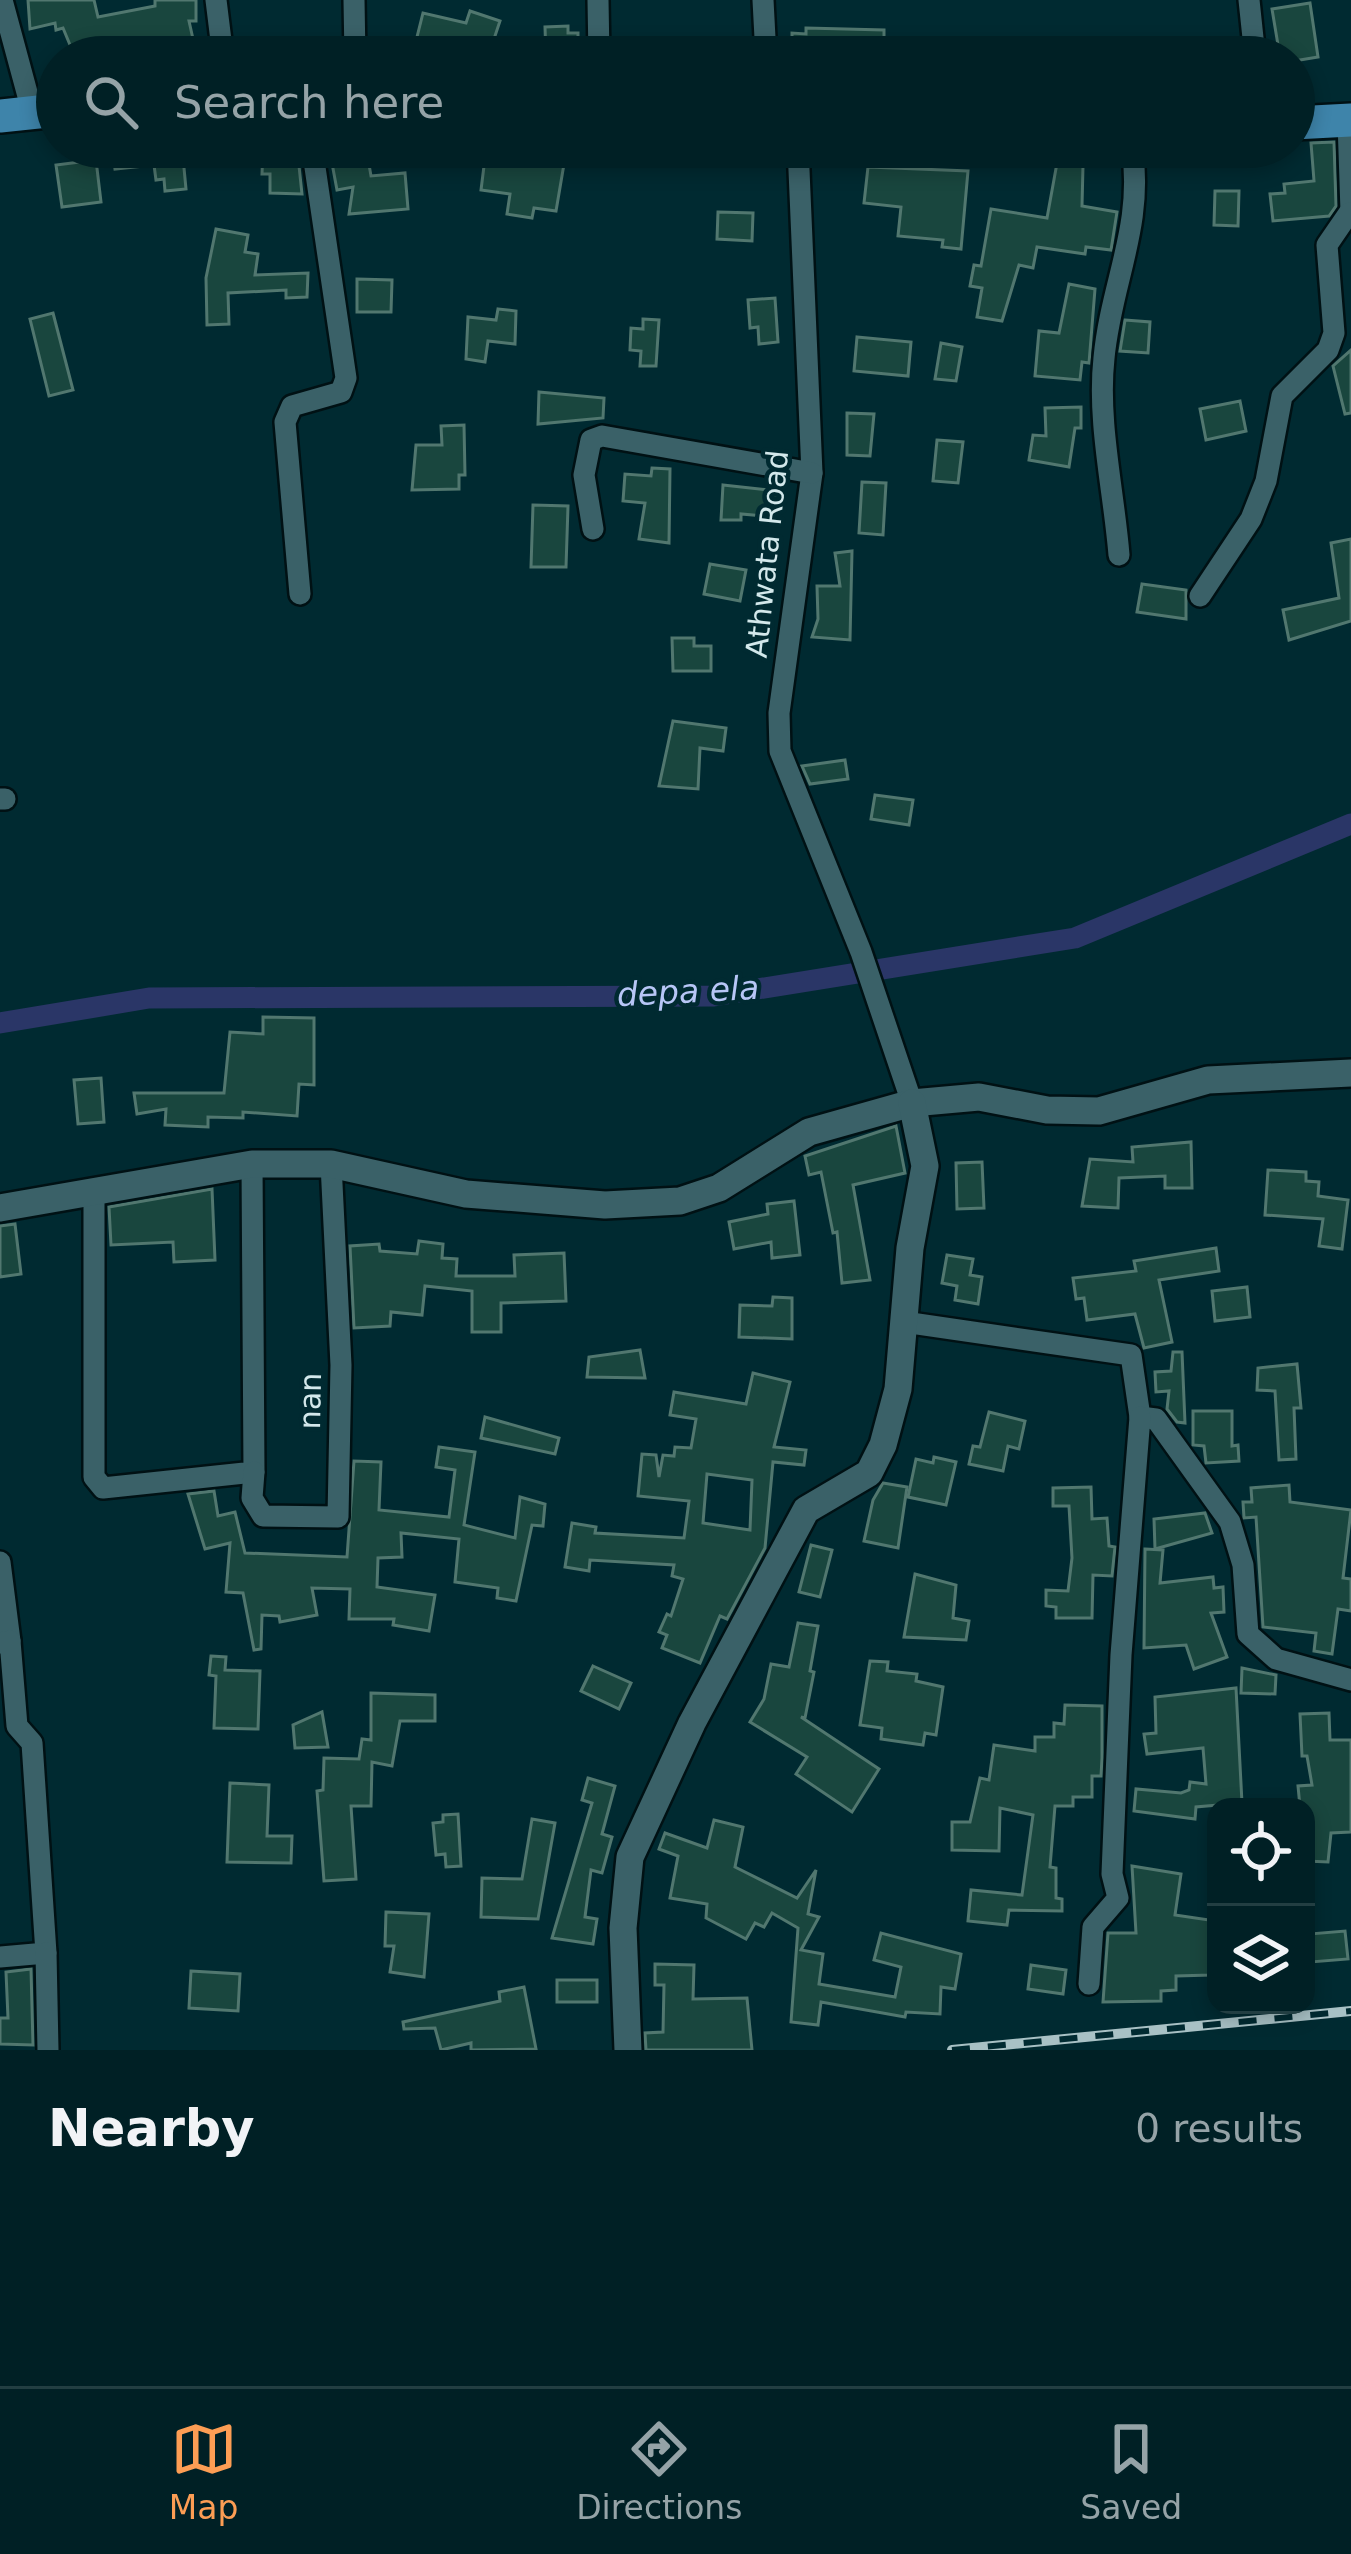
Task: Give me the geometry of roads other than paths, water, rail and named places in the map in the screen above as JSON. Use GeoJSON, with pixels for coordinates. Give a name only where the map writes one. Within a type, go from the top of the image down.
{"type":"FeatureCollection","features":[{"type":"Feature","properties":{"kind":"main road"},"geometry":{"type":"LineString","coordinates":[[1315,122],[1349,120]]}},
{"type":"Feature","properties":{"kind":"street"},"geometry":{"type":"LineString","coordinates":[[2,0],[30,112]]}},
{"type":"Feature","properties":{"kind":"street"},"geometry":{"type":"LineString","coordinates":[[216,0],[220,36]]}},
{"type":"Feature","properties":{"kind":"street"},"geometry":{"type":"LineString","coordinates":[[354,0],[355,36]]}},
{"type":"Feature","properties":{"kind":"street"},"geometry":{"type":"LineString","coordinates":[[598,0],[599,36]]}},
{"type":"Feature","properties":{"kind":"street"},"geometry":{"type":"LineString","coordinates":[[763,0],[765,36]]}},
{"type":"Feature","properties":{"kind":"street"},"geometry":{"type":"LineString","coordinates":[[1249,0],[1253,36]]}},
{"type":"Feature","properties":{"kind":"street"},"geometry":{"type":"LineString","coordinates":[[1200,596],[1251,519],[1266,481],[1282,395],[1328,350],[1334,311],[1327,245],[1350,213],[1349,120]]}},
{"type":"Feature","properties":{"kind":"street"},"geometry":{"type":"LineString","coordinates":[[300,594],[285,422],[292,406],[340,392],[346,378],[315,168]]}},
{"type":"Feature","properties":{"kind":"street","name":"Athwata Road"},"geometry":{"type":"LineString","coordinates":[[799,168],[812,473],[779,712],[780,751],[861,952],[912,1103]]}},
{"type":"Feature","properties":{"kind":"street"},"geometry":{"type":"LineString","coordinates":[[1119,555],[1103,366],[1110,304],[1130,254],[1132,168]]}},
{"type":"Feature","properties":{"kind":"street"},"geometry":{"type":"LineString","coordinates":[[592,530],[584,476],[591,440],[602,436],[812,473]]}},
{"type":"Feature","properties":{"kind":"street"},"geometry":{"type":"LineString","coordinates":[[0,1208],[252,1164],[331,1164],[466,1195],[605,1204],[680,1201],[719,1189],[809,1132],[912,1103],[979,1096],[1047,1110],[1100,1111],[1208,1080],[1351,1073]]}},
{"type":"Feature","properties":{"kind":"street"},"geometry":{"type":"LineString","coordinates":[[628,2050],[623,1928],[631,1857],[692,1723],[773,1581],[779,1556],[806,1510],[869,1473],[883,1445],[898,1389],[925,1166],[920,1121],[912,1103]]}},
{"type":"Feature","properties":{"kind":"street"},"geometry":{"type":"LineString","coordinates":[[94,1190],[94,1478],[103,1488],[254,1472],[252,1164]]}},
{"type":"Feature","properties":{"kind":"street","name":"nan"},"geometry":{"type":"LineString","coordinates":[[254,1472],[252,1498],[263,1516],[338,1517],[341,1365],[331,1164]]}},
{"type":"Feature","properties":{"kind":"street"},"geometry":{"type":"LineString","coordinates":[[904,1322],[1131,1355],[1140,1417],[1121,1655],[1112,1874],[1118,1898],[1093,1927],[1089,1984]]}},
{"type":"Feature","properties":{"kind":"street"},"geometry":{"type":"LineString","coordinates":[[1140,1417],[1156,1419],[1230,1522],[1243,1565],[1248,1634],[1276,1659],[1351,1681]]}},
{"type":"Feature","properties":{"kind":"street"},"geometry":{"type":"LineString","coordinates":[[0,1562],[17,1726],[32,1743],[48,2050]]}},
{"type":"Feature","properties":{"kind":"street"},"geometry":{"type":"LineString","coordinates":[[0,1957],[46,1953]]}},
{"type":"Feature","properties":{"kind":"waterway","name":"depa ela"},"geometry":{"type":"LineString","coordinates":[[0,1023],[149,998],[714,996],[1075,938],[1351,824]]}},
{"type":"Feature","properties":{"kind":"railway"},"geometry":{"type":"LineString","coordinates":[[952,2050],[1351,2011]]}}]}
